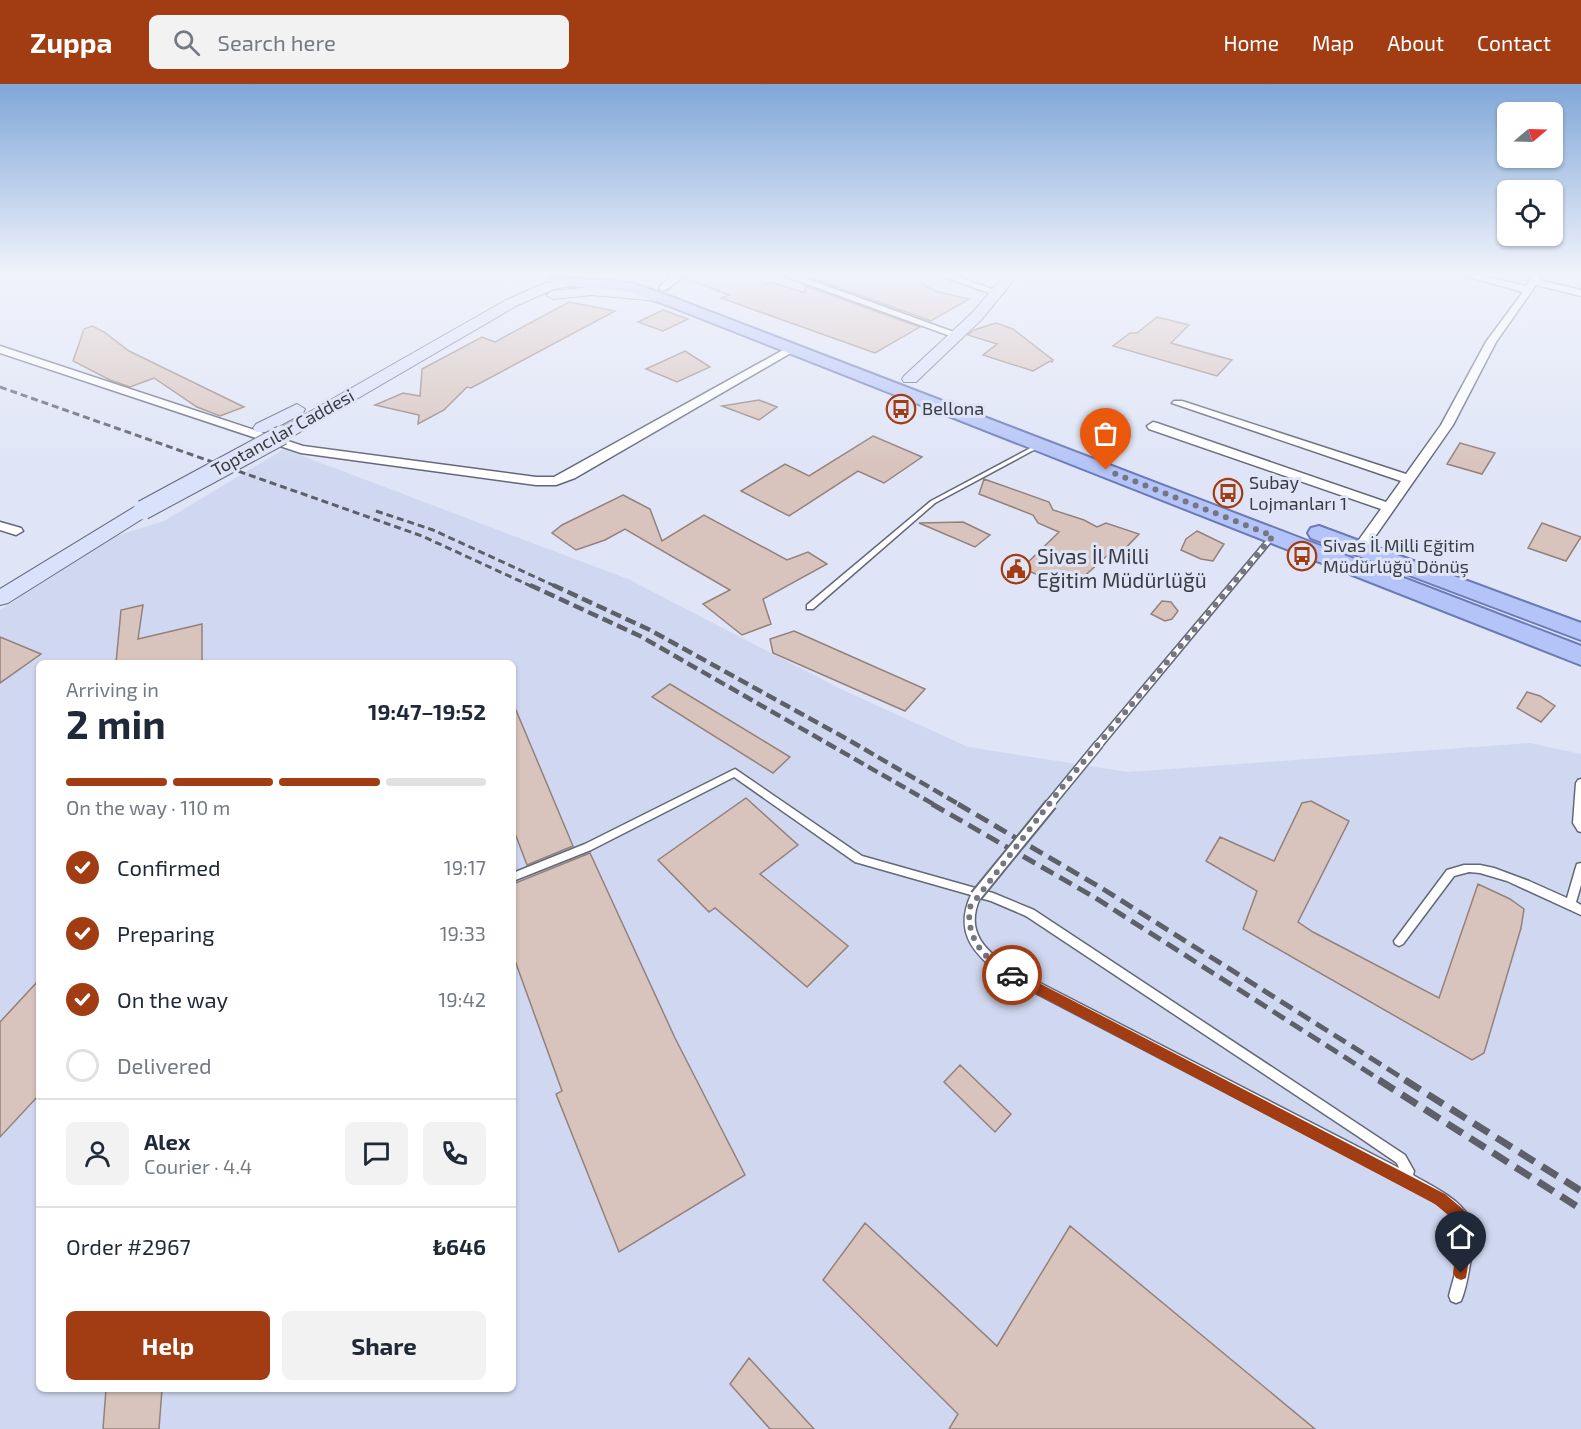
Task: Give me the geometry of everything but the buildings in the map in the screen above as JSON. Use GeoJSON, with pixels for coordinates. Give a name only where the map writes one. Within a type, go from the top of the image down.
{"type":"FeatureCollection","features":[{"type":"Feature","properties":{"kind":"main road"},"geometry":{"type":"LineString","coordinates":[[770,339],[1040,445],[1278,527]]}},
{"type":"Feature","properties":{"kind":"main road"},"geometry":{"type":"LineString","coordinates":[[795,339],[910,379],[1278,527],[1581,657]]}},
{"type":"Feature","properties":{"kind":"main road"},"geometry":{"type":"LineString","coordinates":[[1305,528],[1581,632]]}},
{"type":"Feature","properties":{"kind":"street","name":"Toptancılar Caddesi"},"geometry":{"type":"LineString","coordinates":[[0,598],[135,508],[262,428],[435,339]]}},
{"type":"Feature","properties":{"kind":"street","name":"Toptancılar Caddesi"},"geometry":{"type":"LineString","coordinates":[[0,577],[282,435],[445,339]]}},
{"type":"Feature","properties":{"kind":"street"},"geometry":{"type":"LineString","coordinates":[[910,379],[954,339]]}},
{"type":"Feature","properties":{"kind":"street"},"geometry":{"type":"LineString","coordinates":[[1360,548],[1447,425],[1493,339]]}},
{"type":"Feature","properties":{"kind":"street"},"geometry":{"type":"LineString","coordinates":[[0,349],[301,449],[536,481],[555,481],[570,475],[792,348]]}},
{"type":"Feature","properties":{"kind":"street"},"geometry":{"type":"LineString","coordinates":[[1178,403],[1408,479]]}},
{"type":"Feature","properties":{"kind":"street"},"geometry":{"type":"LineString","coordinates":[[1154,426],[1389,507]]}},
{"type":"Feature","properties":{"kind":"street"},"geometry":{"type":"LineString","coordinates":[[0,526],[16,531]]}},
{"type":"Feature","properties":{"kind":"lane"},"geometry":{"type":"LineString","coordinates":[[810,607],[905,523],[933,502],[1040,445]]}},
{"type":"Feature","properties":{"kind":"lane"},"geometry":{"type":"LineString","coordinates":[[1278,527],[976,896],[970,907],[968,919],[977,945],[988,960],[1440,1199],[1459,1215],[1466,1227],[1466,1249],[1456,1296]]}},
{"type":"Feature","properties":{"kind":"lane"},"geometry":{"type":"LineString","coordinates":[[516,876],[588,847],[735,773],[859,859],[993,897],[1030,913],[1401,1159],[1408,1171],[1403,1178]]}},
{"type":"Feature","properties":{"kind":"lane"},"geometry":{"type":"LineString","coordinates":[[1581,783],[1578,824],[1581,828]]}},
{"type":"Feature","properties":{"kind":"lane"},"geometry":{"type":"LineString","coordinates":[[1570,905],[1581,867]]}},
{"type":"Feature","properties":{"kind":"lane"},"geometry":{"type":"LineString","coordinates":[[1399,941],[1451,873],[1472,868],[1581,910]]}},
{"type":"Feature","properties":{"kind":"shaded area"},"geometry":{"type":"Polygon","coordinates":[[[284,449],[628,579],[841,689],[968,747],[1128,772],[1530,743],[1581,754],[1581,1429],[0,1429],[0,610],[116,536],[164,521],[284,449]]]}},
{"type":"Feature","properties":{"kind":"railway"},"geometry":{"type":"LineString","coordinates":[[0,387],[422,536],[533,587]]}},
{"type":"Feature","properties":{"kind":"railway"},"geometry":{"type":"LineString","coordinates":[[376,511],[433,530],[557,587]]}},
{"type":"Feature","properties":{"kind":"railway"},"geometry":{"type":"LineString","coordinates":[[530,585],[640,636],[935,805]]}},
{"type":"Feature","properties":{"kind":"railway"},"geometry":{"type":"LineString","coordinates":[[553,585],[650,630],[847,739],[960,805]]}},
{"type":"Feature","properties":{"kind":"railway"},"geometry":{"type":"LineString","coordinates":[[932,804],[1094,897],[1382,1081]]}},
{"type":"Feature","properties":{"kind":"railway"},"geometry":{"type":"LineString","coordinates":[[958,804],[1103,889],[1407,1081]]}},
{"type":"Feature","properties":{"kind":"railway"},"geometry":{"type":"LineString","coordinates":[[1379,1080],[1581,1209]]}},
{"type":"Feature","properties":{"kind":"railway"},"geometry":{"type":"LineString","coordinates":[[1405,1080],[1581,1191]]}},
{"type":"Feature","properties":{"kind":"way so far"},"geometry":{"type":"LineString","coordinates":[[1012,975],[988,960],[977,945],[968,919],[970,907],[976,896],[1059,791],[1273,536],[1106,470]]}},
{"type":"Feature","properties":{"kind":"place","name":"Bellona"},"geometry":{"type":"Point","coordinates":[901,409]}},
{"type":"Feature","properties":{"kind":"place","name":"Subay Lojmanları 1"},"geometry":{"type":"Point","coordinates":[1228,493]}},
{"type":"Feature","properties":{"kind":"place","name":"Sivas İl Milli Eğitim Müdürlüğü Dönüş"},"geometry":{"type":"Point","coordinates":[1302,556]}},
{"type":"Feature","properties":{"kind":"place","name":"Sivas İl Milli Eğitim Müdürlüğü"},"geometry":{"type":"Point","coordinates":[1016,569]}},
{"type":"Feature","properties":{"kind":"route"},"geometry":{"type":"LineString","coordinates":[[1012,975],[1440,1199],[1459,1215],[1466,1227],[1466,1249],[1461,1273]]}}]}
